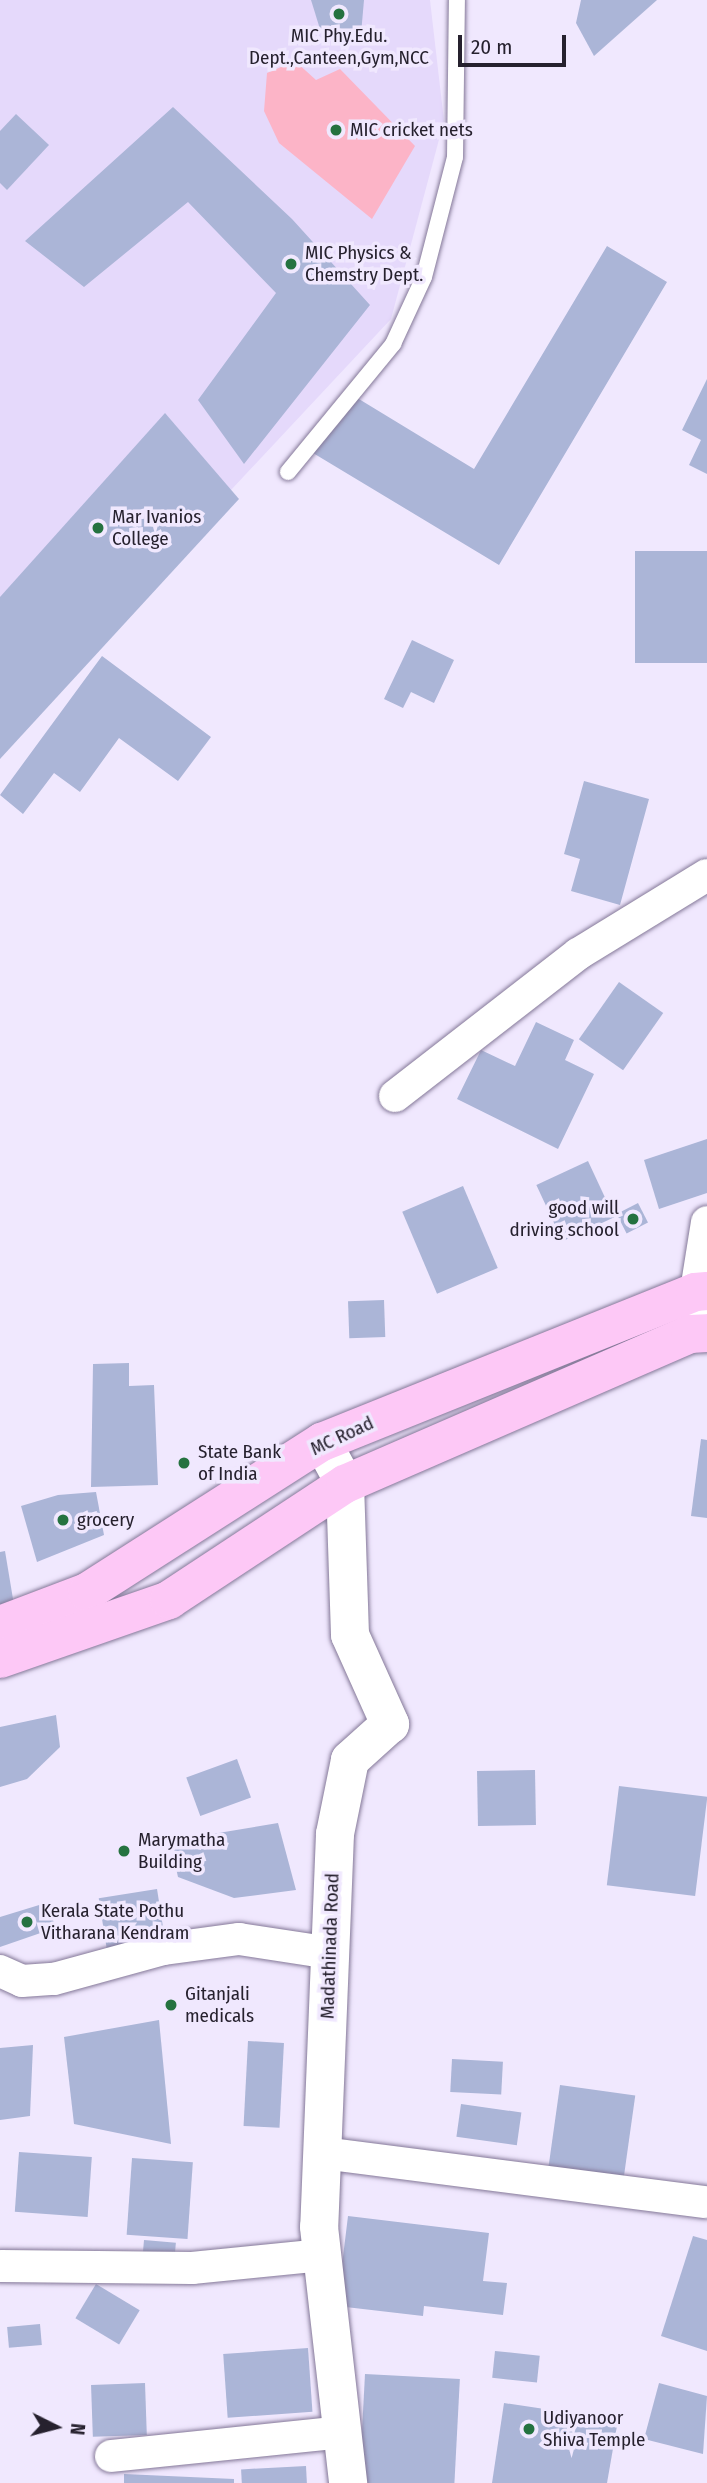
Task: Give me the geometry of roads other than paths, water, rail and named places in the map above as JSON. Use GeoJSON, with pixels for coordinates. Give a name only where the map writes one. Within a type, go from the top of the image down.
{"type":"FeatureCollection","features":[{"type":"Feature","properties":{"kind":"main road","name":"MC Road"},"geometry":{"type":"LineString","coordinates":[[0,1625],[87,1592],[322,1442],[701,1292]]}},
{"type":"Feature","properties":{"kind":"main road"},"geometry":{"type":"LineString","coordinates":[[0,1659],[169,1600],[345,1484],[699,1334]]}},
{"type":"Feature","properties":{"kind":"street"},"geometry":{"type":"LineString","coordinates":[[395,1096],[578,954],[707,875]]}},
{"type":"Feature","properties":{"kind":"street"},"geometry":{"type":"LineString","coordinates":[[699,1334],[707,1222]]}},
{"type":"Feature","properties":{"kind":"street","name":"Madathinada Road"},"geometry":{"type":"LineString","coordinates":[[322,1442],[345,1484],[350,1635],[390,1724],[350,1760],[335,1834],[322,2153],[322,2255],[348,2483]]}},
{"type":"Feature","properties":{"kind":"street"},"geometry":{"type":"LineString","coordinates":[[0,1971],[22,1981],[54,1979],[164,1950],[240,1939],[330,1953]]}},
{"type":"Feature","properties":{"kind":"street"},"geometry":{"type":"LineString","coordinates":[[322,2153],[705,2202]]}},
{"type":"Feature","properties":{"kind":"street"},"geometry":{"type":"LineString","coordinates":[[1,2266],[191,2268],[322,2255]]}},
{"type":"Feature","properties":{"kind":"street"},"geometry":{"type":"LineString","coordinates":[[111,2456],[342,2432]]}},
{"type":"Feature","properties":{"kind":"lane"},"geometry":{"type":"LineString","coordinates":[[288,472],[393,344],[425,277],[455,157],[457,0]]}},
{"type":"Feature","properties":{"kind":"place","name":"MIC Phy.Edu. Dept.,Canteen,Gym,NCC"},"geometry":{"type":"Point","coordinates":[339,14]}},
{"type":"Feature","properties":{"kind":"place","name":"MIC cricket nets"},"geometry":{"type":"Point","coordinates":[336,130]}},
{"type":"Feature","properties":{"kind":"place","name":"MIC Physics & Chemstry Dept."},"geometry":{"type":"Point","coordinates":[291,264]}},
{"type":"Feature","properties":{"kind":"place","name":"Mar Ivanios College"},"geometry":{"type":"Point","coordinates":[98,528]}},
{"type":"Feature","properties":{"kind":"place","name":"good will driving school"},"geometry":{"type":"Point","coordinates":[633,1219]}},
{"type":"Feature","properties":{"kind":"place","name":"State Bank of India"},"geometry":{"type":"Point","coordinates":[184,1463]}},
{"type":"Feature","properties":{"kind":"place","name":"grocery"},"geometry":{"type":"Point","coordinates":[63,1520]}},
{"type":"Feature","properties":{"kind":"place","name":"Marymatha Building"},"geometry":{"type":"Point","coordinates":[124,1851]}},
{"type":"Feature","properties":{"kind":"place","name":"Kerala State Pothu Vitharana Kendram"},"geometry":{"type":"Point","coordinates":[27,1922]}},
{"type":"Feature","properties":{"kind":"place","name":"Gitanjali medicals"},"geometry":{"type":"Point","coordinates":[171,2005]}},
{"type":"Feature","properties":{"kind":"place","name":"Udiyanoor Shiva Temple"},"geometry":{"type":"Point","coordinates":[529,2429]}}]}
